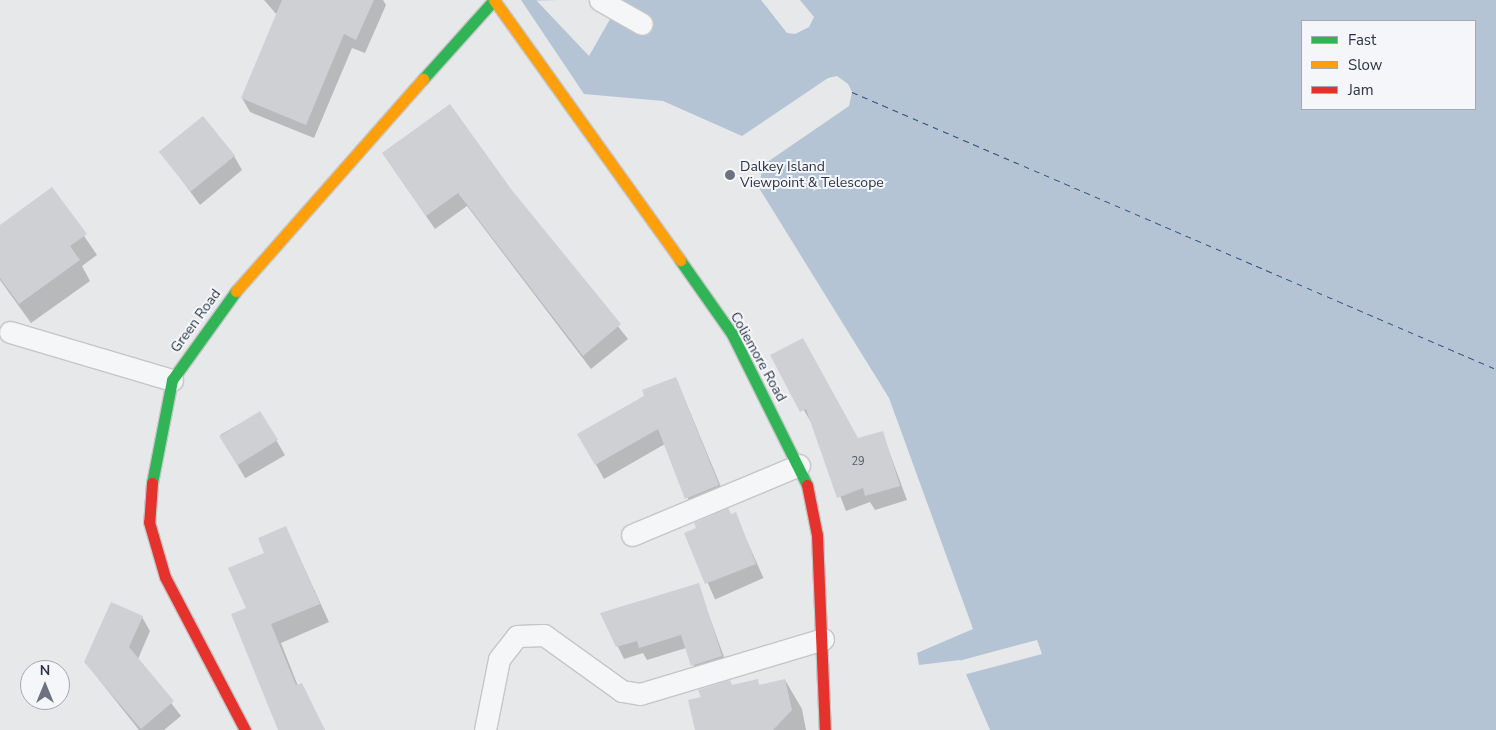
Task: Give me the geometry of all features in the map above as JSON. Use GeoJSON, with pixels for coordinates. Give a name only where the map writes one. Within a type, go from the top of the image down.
{"type":"FeatureCollection","features":[{"type":"Feature","properties":{"kind":"street","name":"Green Road"},"geometry":{"type":"LineString","coordinates":[[245,730],[165,577],[149,522],[153,468],[172,380],[249,273],[494,0]]}},
{"type":"Feature","properties":{"kind":"street","name":"Coliemore Road"},"geometry":{"type":"LineString","coordinates":[[494,0],[732,334],[799,465],[817,535],[823,639],[825,730]]}},
{"type":"Feature","properties":{"kind":"lane"},"geometry":{"type":"LineString","coordinates":[[600,0],[642,24]]}},
{"type":"Feature","properties":{"kind":"lane"},"geometry":{"type":"LineString","coordinates":[[10,332],[172,380]]}},
{"type":"Feature","properties":{"kind":"lane"},"geometry":{"type":"LineString","coordinates":[[632,535],[799,465]]}},
{"type":"Feature","properties":{"kind":"lane"},"geometry":{"type":"LineString","coordinates":[[485,730],[499,659],[517,636],[544,635],[622,691],[640,694],[823,639]]}},
{"type":"Feature","properties":{"kind":"water"},"geometry":{"type":"Polygon","coordinates":[[[521,0],[536,0],[589,56],[621,0],[761,0],[787,33],[795,34],[809,27],[814,17],[800,0],[1496,0],[1496,730],[990,730],[960,660],[919,665],[917,653],[973,629],[889,398],[759,188],[763,165],[849,106],[852,92],[848,84],[837,76],[828,78],[742,136],[663,101],[584,94],[521,0]]]}},
{"type":"Feature","properties":{"kind":"pier"},"geometry":{"type":"Polygon","coordinates":[[[1037,640],[1042,654],[963,675],[958,663],[951,663],[1037,640]]]}},
{"type":"Feature","properties":{"kind":"building"},"geometry":{"type":"Polygon","coordinates":[[[282,0],[374,0],[356,40],[344,34],[306,125],[241,98],[282,0]]]}},
{"type":"Feature","properties":{"kind":"building"},"geometry":{"type":"Polygon","coordinates":[[[450,104],[511,189],[621,324],[583,356],[458,193],[426,216],[382,153],[450,104]]]}},
{"type":"Feature","properties":{"kind":"building"},"geometry":{"type":"Polygon","coordinates":[[[203,116],[235,156],[191,192],[159,152],[203,116]]]}},
{"type":"Feature","properties":{"kind":"building"},"geometry":{"type":"Polygon","coordinates":[[[52,187],[87,234],[70,246],[80,260],[19,304],[0,278],[0,225],[52,187]]]}},
{"type":"Feature","properties":{"kind":"building"},"geometry":{"type":"Polygon","coordinates":[[[803,338],[858,438],[883,431],[900,486],[865,496],[863,488],[837,498],[806,409],[800,412],[770,355],[803,338]]]}},
{"type":"Feature","properties":{"kind":"building"},"geometry":{"type":"Polygon","coordinates":[[[676,377],[719,485],[685,499],[658,429],[595,465],[577,434],[644,396],[642,390],[676,377]]]}},
{"type":"Feature","properties":{"kind":"building"},"geometry":{"type":"Polygon","coordinates":[[[260,411],[278,440],[237,465],[219,436],[260,411]]]}},
{"type":"Feature","properties":{"kind":"building"},"geometry":{"type":"Polygon","coordinates":[[[728,508],[731,514],[736,512],[756,564],[705,584],[684,533],[696,528],[694,523],[728,508]]]}},
{"type":"Feature","properties":{"kind":"building"},"geometry":{"type":"Polygon","coordinates":[[[286,526],[320,604],[271,624],[296,685],[302,683],[325,730],[278,730],[231,614],[246,608],[228,568],[264,553],[258,538],[286,526]]]}},
{"type":"Feature","properties":{"kind":"building"},"geometry":{"type":"Polygon","coordinates":[[[699,583],[722,656],[691,666],[681,635],[639,648],[637,641],[616,647],[600,613],[699,583]]]}},
{"type":"Feature","properties":{"kind":"building"},"geometry":{"type":"Polygon","coordinates":[[[111,602],[143,616],[129,647],[174,701],[141,729],[84,662],[111,602]]]}},
{"type":"Feature","properties":{"kind":"building"},"geometry":{"type":"Polygon","coordinates":[[[758,679],[759,685],[785,679],[792,710],[773,730],[695,730],[688,700],[701,697],[698,690],[730,680],[732,685],[758,679]]]}},
{"type":"Feature","properties":{"kind":"ferry route"},"geometry":{"type":"LineString","coordinates":[[852,92],[1496,369]]}},
{"type":"Feature","properties":{"kind":"traffic: fast"},"geometry":{"type":"LineString","coordinates":[[423,79],[494,0]]}},
{"type":"Feature","properties":{"kind":"traffic: fast"},"geometry":{"type":"LineString","coordinates":[[680,260],[732,334],[807,485]]}},
{"type":"Feature","properties":{"kind":"traffic: fast"},"geometry":{"type":"LineString","coordinates":[[152,483],[172,380],[236,291]]}},
{"type":"Feature","properties":{"kind":"traffic: slow"},"geometry":{"type":"LineString","coordinates":[[494,0],[680,260]]}},
{"type":"Feature","properties":{"kind":"traffic: slow"},"geometry":{"type":"LineString","coordinates":[[236,291],[423,79]]}},
{"type":"Feature","properties":{"kind":"traffic: jam"},"geometry":{"type":"LineString","coordinates":[[152,483],[149,522],[165,577],[245,730]]}},
{"type":"Feature","properties":{"kind":"traffic: jam"},"geometry":{"type":"LineString","coordinates":[[807,485],[817,535],[825,730]]}},
{"type":"Feature","properties":{"kind":"place","name":"Dalkey Island Viewpoint & Telescope"},"geometry":{"type":"Point","coordinates":[730,175]}}]}
